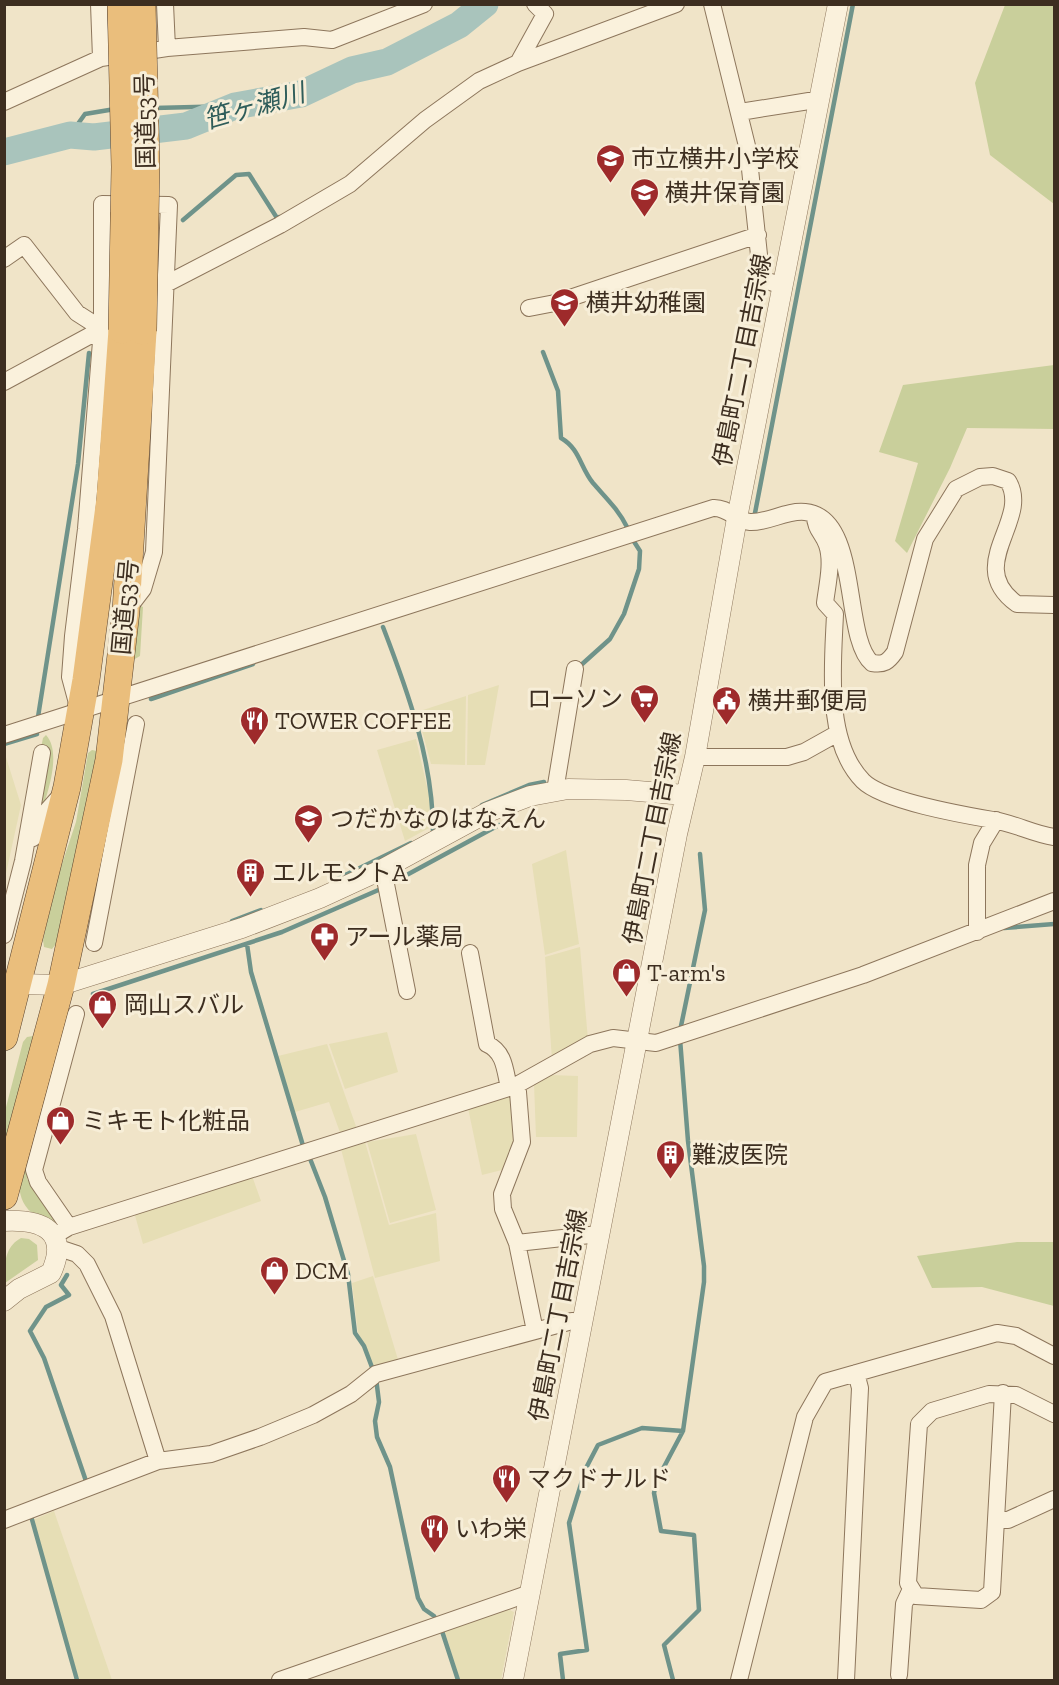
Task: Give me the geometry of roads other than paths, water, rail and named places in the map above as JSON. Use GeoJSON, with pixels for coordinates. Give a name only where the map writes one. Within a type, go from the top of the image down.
{"type":"FeatureCollection","features":[{"type":"Feature","properties":{"kind":"highway","name":"国道53号"},"geometry":{"type":"LineString","coordinates":[[4,1037],[67,787],[86,680],[110,499],[122,330],[125,167],[121,4]]}},
{"type":"Feature","properties":{"kind":"highway","name":"国道53号"},"geometry":{"type":"LineString","coordinates":[[4,1196],[61,985],[109,760],[117,699],[133,506],[122,330],[146,165],[142,4]]}},
{"type":"Feature","properties":{"kind":"street"},"geometry":{"type":"LineString","coordinates":[[99,4],[101,58]]}},
{"type":"Feature","properties":{"kind":"street"},"geometry":{"type":"LineString","coordinates":[[165,4],[167,48]]}},
{"type":"Feature","properties":{"kind":"street"},"geometry":{"type":"LineString","coordinates":[[4,102],[101,58],[167,48],[304,37],[332,40],[424,4]]}},
{"type":"Feature","properties":{"kind":"street"},"geometry":{"type":"LineString","coordinates":[[168,284],[280,225],[350,184],[425,120],[470,86],[518,63],[676,4]]}},
{"type":"Feature","properties":{"kind":"street"},"geometry":{"type":"LineString","coordinates":[[712,4],[740,112],[753,185],[761,274],[767,281],[783,286]]}},
{"type":"Feature","properties":{"kind":"street","name":"伊島町二丁目吉宗線"},"geometry":{"type":"LineString","coordinates":[[513,1680],[685,795],[695,757],[737,518],[838,4]]}},
{"type":"Feature","properties":{"kind":"street"},"geometry":{"type":"LineString","coordinates":[[518,63],[545,14],[538,7]]}},
{"type":"Feature","properties":{"kind":"street"},"geometry":{"type":"LineString","coordinates":[[740,112],[809,101],[818,102]]}},
{"type":"Feature","properties":{"kind":"street"},"geometry":{"type":"LineString","coordinates":[[122,330],[102,204],[169,205],[168,284],[154,552],[143,589],[126,611]]}},
{"type":"Feature","properties":{"kind":"street"},"geometry":{"type":"LineString","coordinates":[[530,308],[555,303],[758,235]]}},
{"type":"Feature","properties":{"kind":"street"},"geometry":{"type":"LineString","coordinates":[[4,259],[24,245],[77,313],[122,330]]}},
{"type":"Feature","properties":{"kind":"street"},"geometry":{"type":"LineString","coordinates":[[4,382],[122,330]]}},
{"type":"Feature","properties":{"kind":"street"},"geometry":{"type":"LineString","coordinates":[[4,735],[713,508],[723,507],[737,518],[750,522],[804,512],[815,515],[829,526],[839,545],[863,651],[872,663],[888,662],[895,652],[925,539],[956,489],[980,477],[993,476],[1008,481],[1014,489],[1013,501],[996,561],[999,588],[1017,604],[1054,605]]}},
{"type":"Feature","properties":{"kind":"street"},"geometry":{"type":"LineString","coordinates":[[133,506],[154,552]]}},
{"type":"Feature","properties":{"kind":"street"},"geometry":{"type":"LineString","coordinates":[[815,515],[815,527],[828,546],[829,576],[825,603],[835,614],[832,674],[838,733],[842,748],[863,781],[878,790],[950,814],[996,820],[1054,837]]}},
{"type":"Feature","properties":{"kind":"street"},"geometry":{"type":"LineString","coordinates":[[555,791],[575,669]]}},
{"type":"Feature","properties":{"kind":"street"},"geometry":{"type":"LineString","coordinates":[[94,943],[136,724]]}},
{"type":"Feature","properties":{"kind":"street"},"geometry":{"type":"LineString","coordinates":[[695,757],[787,757],[804,752],[838,733]]}},
{"type":"Feature","properties":{"kind":"street"},"geometry":{"type":"LineString","coordinates":[[4,935],[23,861],[42,753]]}},
{"type":"Feature","properties":{"kind":"street"},"geometry":{"type":"LineString","coordinates":[[109,760],[119,809]]}},
{"type":"Feature","properties":{"kind":"street"},"geometry":{"type":"LineString","coordinates":[[23,861],[44,814],[67,787]]}},
{"type":"Feature","properties":{"kind":"street"},"geometry":{"type":"LineString","coordinates":[[18,984],[61,985],[242,928],[321,898],[385,881],[488,812],[530,796],[555,791],[626,790],[685,795]]}},
{"type":"Feature","properties":{"kind":"street"},"geometry":{"type":"LineString","coordinates":[[977,932],[977,865],[982,843],[996,820]]}},
{"type":"Feature","properties":{"kind":"street"},"geometry":{"type":"LineString","coordinates":[[88,859],[113,841]]}},
{"type":"Feature","properties":{"kind":"street"},"geometry":{"type":"LineString","coordinates":[[385,881],[407,992]]}},
{"type":"Feature","properties":{"kind":"street"},"geometry":{"type":"LineString","coordinates":[[61,1237],[309,1153],[515,1089],[590,1044],[613,1038],[656,1043],[682,1035],[863,975],[1054,901]]}},
{"type":"Feature","properties":{"kind":"street"},"geometry":{"type":"LineString","coordinates":[[470,953],[482,1012],[483,1035],[487,1044],[497,1048],[515,1089],[522,1142],[502,1194],[504,1209],[517,1243],[535,1331]]}},
{"type":"Feature","properties":{"kind":"street"},"geometry":{"type":"LineString","coordinates":[[4,1301],[19,1289],[51,1273],[61,1237],[34,1170],[76,1014]]}},
{"type":"Feature","properties":{"kind":"street"},"geometry":{"type":"LineString","coordinates":[[18,1147],[52,1104],[44,1052]]}},
{"type":"Feature","properties":{"kind":"street"},"geometry":{"type":"LineString","coordinates":[[4,1221],[30,1221],[45,1227],[61,1237],[87,1264],[113,1316],[158,1461]]}},
{"type":"Feature","properties":{"kind":"street"},"geometry":{"type":"LineString","coordinates":[[517,1243],[600,1234]]}},
{"type":"Feature","properties":{"kind":"street"},"geometry":{"type":"LineString","coordinates":[[4,1520],[158,1461],[211,1454],[260,1437],[313,1415],[351,1394],[375,1375],[572,1321],[582,1322]]}},
{"type":"Feature","properties":{"kind":"street"},"geometry":{"type":"LineString","coordinates":[[739,1680],[805,1417],[825,1382],[997,1333],[1016,1336],[1054,1356]]}},
{"type":"Feature","properties":{"kind":"street"},"geometry":{"type":"LineString","coordinates":[[846,1680],[860,1388],[856,1373]]}},
{"type":"Feature","properties":{"kind":"street"},"geometry":{"type":"LineString","coordinates":[[1003,1393],[992,1592],[981,1600],[916,1596],[908,1583],[919,1424],[932,1412],[989,1394],[1003,1393],[1016,1395],[1054,1414]]}},
{"type":"Feature","properties":{"kind":"street"},"geometry":{"type":"LineString","coordinates":[[996,1520],[1008,1520],[1054,1499]]}},
{"type":"Feature","properties":{"kind":"street"},"geometry":{"type":"LineString","coordinates":[[899,1675],[904,1604],[911,1589]]}},
{"type":"Feature","properties":{"kind":"street"},"geometry":{"type":"LineString","coordinates":[[280,1680],[530,1593]]}},
{"type":"Feature","properties":{"kind":"waterway","name":"笹ヶ瀬川"},"geometry":{"type":"LineString","coordinates":[[4,152],[70,135],[94,137],[186,126],[235,106],[301,94],[352,70],[387,62],[459,25],[485,4]]}},
{"type":"Feature","properties":{"kind":"waterway"},"geometry":{"type":"LineString","coordinates":[[755,513],[853,4]]}},
{"type":"Feature","properties":{"kind":"waterway"},"geometry":{"type":"LineString","coordinates":[[154,108],[235,106]]}},
{"type":"Feature","properties":{"kind":"waterway"},"geometry":{"type":"LineString","coordinates":[[70,135],[85,114],[115,109]]}},
{"type":"Feature","properties":{"kind":"waterway"},"geometry":{"type":"LineString","coordinates":[[183,220],[236,175],[249,174],[277,218],[279,217]]}},
{"type":"Feature","properties":{"kind":"waterway"},"geometry":{"type":"LineString","coordinates":[[543,352],[558,391],[561,438],[572,447],[593,483],[616,509],[627,527]]}},
{"type":"Feature","properties":{"kind":"waterway"},"geometry":{"type":"LineString","coordinates":[[38,717],[78,464],[89,353]]}},
{"type":"Feature","properties":{"kind":"waterway"},"geometry":{"type":"LineString","coordinates":[[580,666],[610,639],[624,614],[639,569],[640,551],[633,540]]}},
{"type":"Feature","properties":{"kind":"waterway"},"geometry":{"type":"LineString","coordinates":[[383,627],[410,702],[424,753],[429,779],[433,831]]}},
{"type":"Feature","properties":{"kind":"waterway"},"geometry":{"type":"LineString","coordinates":[[151,699],[253,664]]}},
{"type":"Feature","properties":{"kind":"waterway"},"geometry":{"type":"LineString","coordinates":[[4,744],[37,734]]}},
{"type":"Feature","properties":{"kind":"waterway"},"geometry":{"type":"LineString","coordinates":[[482,805],[529,785],[544,782]]}},
{"type":"Feature","properties":{"kind":"waterway"},"geometry":{"type":"LineString","coordinates":[[390,884],[499,825]]}},
{"type":"Feature","properties":{"kind":"waterway"},"geometry":{"type":"LineString","coordinates":[[333,881],[411,843]]}},
{"type":"Feature","properties":{"kind":"waterway"},"geometry":{"type":"LineString","coordinates":[[680,1031],[705,910],[700,854]]}},
{"type":"Feature","properties":{"kind":"waterway"},"geometry":{"type":"LineString","coordinates":[[93,994],[282,932],[383,888]]}},
{"type":"Feature","properties":{"kind":"waterway"},"geometry":{"type":"LineString","coordinates":[[232,921],[261,910]]}},
{"type":"Feature","properties":{"kind":"waterway"},"geometry":{"type":"LineString","coordinates":[[1004,928],[1054,924]]}},
{"type":"Feature","properties":{"kind":"waterway"},"geometry":{"type":"LineString","coordinates":[[247,944],[251,972],[304,1149]]}},
{"type":"Feature","properties":{"kind":"waterway"},"geometry":{"type":"LineString","coordinates":[[673,1680],[664,1645],[699,1610],[694,1535],[661,1531],[654,1493],[657,1480],[683,1431],[704,1282],[704,1266],[688,1141],[680,1039]]}},
{"type":"Feature","properties":{"kind":"waterway"},"geometry":{"type":"LineString","coordinates":[[309,1156],[325,1197],[348,1274],[355,1333],[364,1346],[373,1370]]}},
{"type":"Feature","properties":{"kind":"waterway"},"geometry":{"type":"LineString","coordinates":[[67,1275],[61,1285],[69,1295],[46,1307],[30,1331],[44,1358],[87,1484]]}},
{"type":"Feature","properties":{"kind":"waterway"},"geometry":{"type":"LineString","coordinates":[[376,1378],[379,1402],[375,1421],[377,1437],[390,1467],[418,1598],[424,1609],[434,1616]]}},
{"type":"Feature","properties":{"kind":"waterway"},"geometry":{"type":"LineString","coordinates":[[563,1680],[560,1654],[587,1650],[569,1523],[586,1468],[598,1445],[642,1428],[683,1431]]}},
{"type":"Feature","properties":{"kind":"waterway"},"geometry":{"type":"LineString","coordinates":[[31,1516],[77,1680]]}},
{"type":"Feature","properties":{"kind":"waterway"},"geometry":{"type":"LineString","coordinates":[[442,1631],[458,1680]]}},
{"type":"Feature","properties":{"kind":"place","name":"市立横井小学校"},"geometry":{"type":"Point","coordinates":[610,184]}},
{"type":"Feature","properties":{"kind":"place","name":"横井保育園"},"geometry":{"type":"Point","coordinates":[644,218]}},
{"type":"Feature","properties":{"kind":"place","name":"横井幼稚園"},"geometry":{"type":"Point","coordinates":[565,328]}},
{"type":"Feature","properties":{"kind":"place","name":"ローソン"},"geometry":{"type":"Point","coordinates":[644,724]}},
{"type":"Feature","properties":{"kind":"place","name":"横井郵便局"},"geometry":{"type":"Point","coordinates":[727,726]}},
{"type":"Feature","properties":{"kind":"place","name":"TOWER COFFEE"},"geometry":{"type":"Point","coordinates":[254,746]}},
{"type":"Feature","properties":{"kind":"place","name":"つだかなのはなえん"},"geometry":{"type":"Point","coordinates":[309,844]}},
{"type":"Feature","properties":{"kind":"place","name":"エルモントA"},"geometry":{"type":"Point","coordinates":[251,898]}},
{"type":"Feature","properties":{"kind":"place","name":"アール薬局"},"geometry":{"type":"Point","coordinates":[324,962]}},
{"type":"Feature","properties":{"kind":"place","name":"T-arm's"},"geometry":{"type":"Point","coordinates":[626,998]}},
{"type":"Feature","properties":{"kind":"place","name":"岡山スバル"},"geometry":{"type":"Point","coordinates":[103,1030]}},
{"type":"Feature","properties":{"kind":"place","name":"ミキモト化粧品"},"geometry":{"type":"Point","coordinates":[61,1146]}},
{"type":"Feature","properties":{"kind":"place","name":"難波医院"},"geometry":{"type":"Point","coordinates":[671,1180]}},
{"type":"Feature","properties":{"kind":"place","name":"DCM"},"geometry":{"type":"Point","coordinates":[274,1296]}},
{"type":"Feature","properties":{"kind":"place","name":"マクドナルド"},"geometry":{"type":"Point","coordinates":[506,1504]}},
{"type":"Feature","properties":{"kind":"place","name":"いわ栄"},"geometry":{"type":"Point","coordinates":[434,1554]}}]}
